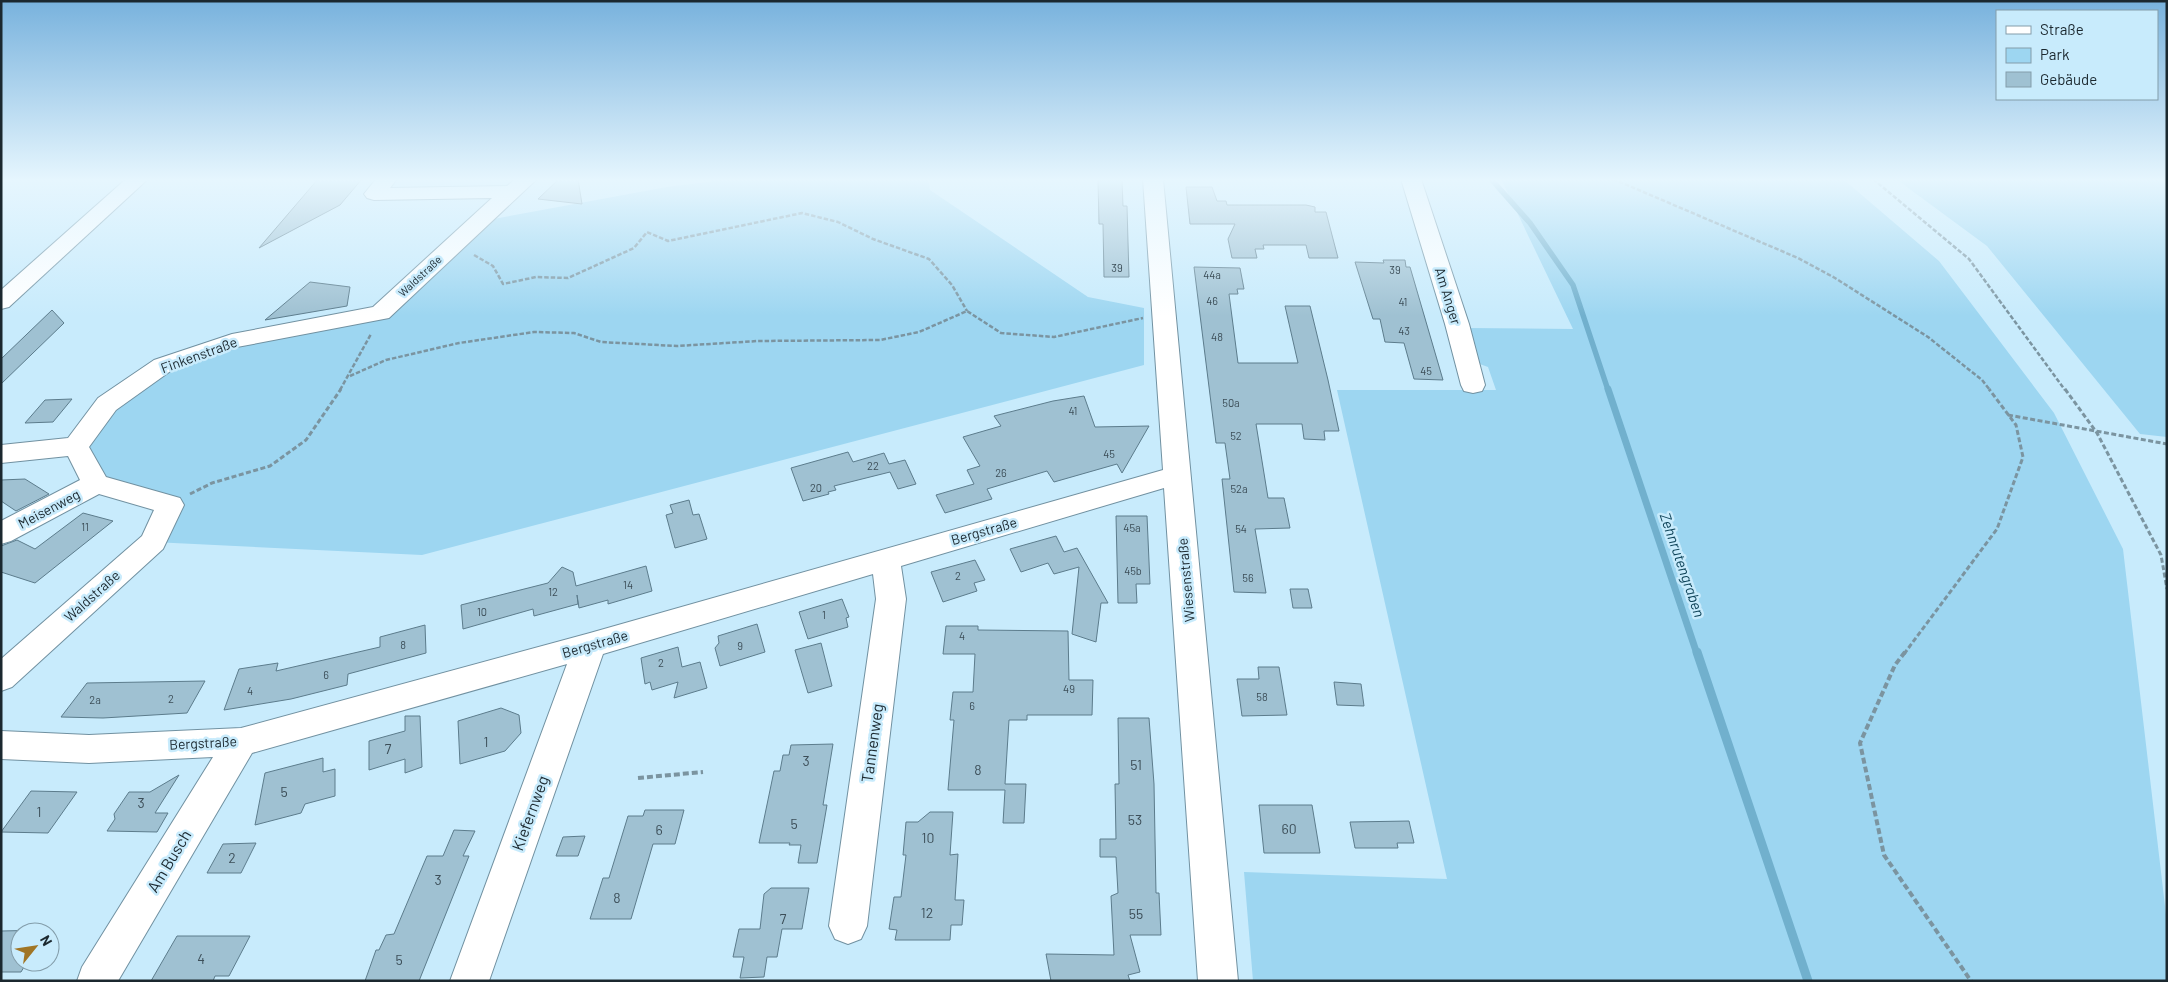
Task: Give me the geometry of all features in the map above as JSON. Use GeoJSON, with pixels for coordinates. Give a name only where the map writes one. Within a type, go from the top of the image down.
{"type":"FeatureCollection","features":[{"type":"Feature","properties":{"kind":"street"},"geometry":{"type":"LineString","coordinates":[[1,302],[87,225]]}},
{"type":"Feature","properties":{"kind":"street","name":"Waldstraße"},"geometry":{"type":"LineString","coordinates":[[381,313],[475,225]]}},
{"type":"Feature","properties":{"kind":"street","name":"Wiesenstraße"},"geometry":{"type":"LineString","coordinates":[[1157,225],[1218,981]]}},
{"type":"Feature","properties":{"kind":"street","name":"Am Anger"},"geometry":{"type":"LineString","coordinates":[[1426,225],[1458,324],[1473,385]]}},
{"type":"Feature","properties":{"kind":"street","name":"Finkenstraße"},"geometry":{"type":"LineString","coordinates":[[76,446],[107,404],[163,365],[232,341],[381,313]]}},
{"type":"Feature","properties":{"kind":"street"},"geometry":{"type":"LineString","coordinates":[[1,454],[76,446],[96,484],[170,505]]}},
{"type":"Feature","properties":{"kind":"street","name":"Bergstraße"},"geometry":{"type":"LineString","coordinates":[[1,745],[89,750],[241,742],[590,646],[1178,475]]}},
{"type":"Feature","properties":{"kind":"street","name":"Meisenweg"},"geometry":{"type":"LineString","coordinates":[[1,534],[96,484]]}},
{"type":"Feature","properties":{"kind":"street","name":"Waldstraße"},"geometry":{"type":"LineString","coordinates":[[1,678],[153,542],[170,505]]}},
{"type":"Feature","properties":{"kind":"street","name":"Tannenweg"},"geometry":{"type":"LineString","coordinates":[[848,926],[891,599],[886,559]]}},
{"type":"Feature","properties":{"kind":"street","name":"Kiefernweg"},"geometry":{"type":"LineString","coordinates":[[469,981],[590,646]]}},
{"type":"Feature","properties":{"kind":"street","name":"Am Busch"},"geometry":{"type":"LineString","coordinates":[[96,981],[241,742]]}},
{"type":"Feature","properties":{"kind":"path"},"geometry":{"type":"LineString","coordinates":[[454,244],[493,266],[503,284],[536,277],[568,278],[634,248],[647,232],[668,241],[745,225]]}},
{"type":"Feature","properties":{"kind":"path"},"geometry":{"type":"LineString","coordinates":[[844,225],[873,239],[929,259],[952,285],[966,311],[1001,333],[1054,336],[1164,315]]}},
{"type":"Feature","properties":{"kind":"path"},"geometry":{"type":"LineString","coordinates":[[1725,225],[1798,258],[1835,278],[1928,337],[1982,380],[2016,425],[2023,457],[1997,528],[1895,665],[1860,743],[1884,855],[1972,981]]}},
{"type":"Feature","properties":{"kind":"path"},"geometry":{"type":"LineString","coordinates":[[1928,225],[1969,259],[2098,433],[2162,555],[2167,589]]}},
{"type":"Feature","properties":{"kind":"path"},"geometry":{"type":"LineString","coordinates":[[350,376],[386,360],[450,345],[534,332],[574,333],[601,342],[677,346],[758,341],[880,340],[919,332],[966,311]]}},
{"type":"Feature","properties":{"kind":"path"},"geometry":{"type":"LineString","coordinates":[[170,505],[212,483],[270,466],[306,440],[350,376],[381,313]]}},
{"type":"Feature","properties":{"kind":"path"},"geometry":{"type":"LineString","coordinates":[[2008,415],[2098,433],[2167,444]]}},
{"type":"Feature","properties":{"kind":"path"},"geometry":{"type":"LineString","coordinates":[[638,778],[703,772]]}},
{"type":"Feature","properties":{"kind":"green space"},"geometry":{"type":"Polygon","coordinates":[[[474,225],[981,225],[1088,297],[1144,308],[1144,365],[422,555],[153,542],[169,505],[96,484],[76,446],[163,365],[232,341],[381,313],[474,225]]]}},
{"type":"Feature","properties":{"kind":"green space"},"geometry":{"type":"Polygon","coordinates":[[[1523,225],[1897,225],[1939,261],[2054,413],[2123,549],[2167,923],[2167,981],[1253,981],[1244,872],[1447,879],[1337,390],[1496,390],[1488,367],[1477,363],[1467,328],[1573,329],[1523,225]]]}},
{"type":"Feature","properties":{"kind":"green space"},"geometry":{"type":"Polygon","coordinates":[[[1958,225],[2167,225],[2167,437],[2140,434],[1987,246],[1958,225]]]}},
{"type":"Feature","properties":{"kind":"building"},"geometry":{"type":"Polygon","coordinates":[[[279,225],[303,225],[259,248],[279,225]]]}},
{"type":"Feature","properties":{"kind":"building"},"geometry":{"type":"Polygon","coordinates":[[[1103,225],[1128,225],[1129,277],[1104,277],[1103,225]]]}},
{"type":"Feature","properties":{"kind":"building"},"geometry":{"type":"Polygon","coordinates":[[[1235,225],[1329,225],[1338,258],[1309,258],[1306,245],[1263,245],[1264,249],[1255,249],[1257,258],[1232,258],[1228,239],[1235,225]]]}},
{"type":"Feature","properties":{"kind":"building"},"geometry":{"type":"Polygon","coordinates":[[[1383,260],[1405,260],[1406,267],[1410,267],[1443,380],[1414,379],[1404,343],[1385,342],[1380,319],[1373,319],[1355,262],[1384,263],[1383,260]]]}},
{"type":"Feature","properties":{"kind":"building"},"geometry":{"type":"Polygon","coordinates":[[[1194,267],[1240,268],[1244,289],[1237,289],[1238,294],[1229,294],[1238,363],[1298,363],[1285,306],[1310,306],[1328,380],[1339,431],[1324,431],[1325,440],[1304,439],[1302,424],[1256,424],[1268,498],[1284,498],[1290,528],[1255,529],[1266,593],[1234,592],[1222,479],[1230,479],[1225,443],[1216,443],[1194,267]]]}},
{"type":"Feature","properties":{"kind":"building"},"geometry":{"type":"Polygon","coordinates":[[[310,282],[350,287],[347,306],[265,320],[310,282]]]}},
{"type":"Feature","properties":{"kind":"building"},"geometry":{"type":"Polygon","coordinates":[[[52,310],[64,323],[1,384],[1,359],[52,310]]]}},
{"type":"Feature","properties":{"kind":"building"},"geometry":{"type":"Polygon","coordinates":[[[1084,396],[1095,427],[1149,426],[1122,473],[1117,464],[1054,482],[1047,471],[987,489],[992,499],[945,513],[936,495],[974,484],[967,470],[980,466],[963,437],[1001,426],[994,416],[1053,401],[1084,396]]]}},
{"type":"Feature","properties":{"kind":"building"},"geometry":{"type":"Polygon","coordinates":[[[72,399],[53,422],[25,423],[45,400],[72,399]]]}},
{"type":"Feature","properties":{"kind":"building"},"geometry":{"type":"Polygon","coordinates":[[[848,452],[853,462],[884,453],[889,464],[905,460],[916,484],[898,489],[890,472],[834,486],[836,490],[828,492],[829,494],[803,501],[791,468],[848,452]]]}},
{"type":"Feature","properties":{"kind":"building"},"geometry":{"type":"Polygon","coordinates":[[[25,479],[49,494],[16,511],[1,501],[1,480],[25,479]]]}},
{"type":"Feature","properties":{"kind":"building"},"geometry":{"type":"Polygon","coordinates":[[[689,500],[693,515],[699,514],[707,539],[675,548],[666,515],[673,513],[670,505],[689,500]]]}},
{"type":"Feature","properties":{"kind":"building"},"geometry":{"type":"Polygon","coordinates":[[[83,513],[113,521],[35,583],[1,572],[1,546],[17,540],[35,549],[83,513]]]}},
{"type":"Feature","properties":{"kind":"building"},"geometry":{"type":"Polygon","coordinates":[[[1116,516],[1147,516],[1150,584],[1136,584],[1137,603],[1118,603],[1116,516]]]}},
{"type":"Feature","properties":{"kind":"building"},"geometry":{"type":"Polygon","coordinates":[[[1056,536],[1064,552],[1077,548],[1108,603],[1101,603],[1096,642],[1072,634],[1079,567],[1054,574],[1048,563],[1021,572],[1010,549],[1056,536]]]}},
{"type":"Feature","properties":{"kind":"building"},"geometry":{"type":"Polygon","coordinates":[[[975,560],[985,580],[974,583],[977,591],[943,602],[931,572],[975,560]]]}},
{"type":"Feature","properties":{"kind":"building"},"geometry":{"type":"Polygon","coordinates":[[[646,566],[652,591],[608,604],[608,600],[579,608],[577,595],[578,604],[534,616],[533,609],[463,629],[461,605],[548,583],[562,567],[573,572],[576,586],[646,566]]]}},
{"type":"Feature","properties":{"kind":"building"},"geometry":{"type":"Polygon","coordinates":[[[1290,589],[1308,589],[1312,608],[1293,608],[1290,589]]]}},
{"type":"Feature","properties":{"kind":"building"},"geometry":{"type":"Polygon","coordinates":[[[842,599],[849,617],[846,618],[848,627],[808,639],[799,612],[842,599]]]}},
{"type":"Feature","properties":{"kind":"building"},"geometry":{"type":"Polygon","coordinates":[[[757,624],[765,652],[720,666],[715,648],[719,643],[718,636],[757,624]]]}},
{"type":"Feature","properties":{"kind":"building"},"geometry":{"type":"Polygon","coordinates":[[[425,625],[426,653],[348,674],[347,685],[291,699],[224,710],[239,669],[278,663],[276,671],[380,647],[380,637],[425,625]]]}},
{"type":"Feature","properties":{"kind":"building"},"geometry":{"type":"Polygon","coordinates":[[[946,626],[978,626],[978,630],[1068,631],[1069,680],[1093,680],[1092,715],[1027,715],[1027,720],[1009,720],[1005,784],[1026,784],[1024,823],[1003,823],[1005,790],[948,790],[954,720],[950,720],[953,692],[973,692],[975,654],[943,654],[946,626]]]}},
{"type":"Feature","properties":{"kind":"building"},"geometry":{"type":"Polygon","coordinates":[[[821,643],[832,686],[808,693],[795,650],[821,643]]]}},
{"type":"Feature","properties":{"kind":"building"},"geometry":{"type":"Polygon","coordinates":[[[678,647],[682,667],[700,662],[707,688],[674,698],[678,682],[652,690],[650,682],[645,684],[641,658],[678,647]]]}},
{"type":"Feature","properties":{"kind":"building"},"geometry":{"type":"Polygon","coordinates":[[[1258,667],[1279,667],[1287,715],[1242,716],[1237,679],[1259,679],[1258,667]]]}},
{"type":"Feature","properties":{"kind":"building"},"geometry":{"type":"Polygon","coordinates":[[[205,681],[187,713],[103,718],[61,717],[87,683],[205,681]]]}},
{"type":"Feature","properties":{"kind":"building"},"geometry":{"type":"Polygon","coordinates":[[[1334,682],[1361,684],[1364,706],[1337,705],[1334,682]]]}},
{"type":"Feature","properties":{"kind":"building"},"geometry":{"type":"Polygon","coordinates":[[[501,708],[519,715],[521,733],[505,751],[460,764],[458,721],[501,708]]]}},
{"type":"Feature","properties":{"kind":"building"},"geometry":{"type":"Polygon","coordinates":[[[405,716],[420,716],[422,767],[405,773],[405,759],[369,770],[369,741],[405,731],[405,716]]]}},
{"type":"Feature","properties":{"kind":"building"},"geometry":{"type":"Polygon","coordinates":[[[1118,718],[1149,718],[1154,784],[1156,893],[1159,893],[1161,935],[1130,935],[1140,972],[1128,975],[1130,981],[1051,981],[1046,954],[1114,955],[1111,896],[1118,893],[1116,857],[1100,857],[1100,839],[1116,839],[1115,784],[1119,784],[1118,718]]]}},
{"type":"Feature","properties":{"kind":"building"},"geometry":{"type":"Polygon","coordinates":[[[833,744],[823,805],[827,805],[817,863],[798,863],[801,845],[759,843],[774,771],[780,771],[783,755],[789,755],[791,745],[833,744]]]}},
{"type":"Feature","properties":{"kind":"building"},"geometry":{"type":"Polygon","coordinates":[[[323,758],[323,772],[335,769],[335,796],[305,804],[301,813],[255,825],[265,773],[323,758]]]}},
{"type":"Feature","properties":{"kind":"building"},"geometry":{"type":"Polygon","coordinates":[[[179,775],[155,813],[168,813],[157,832],[107,831],[115,819],[114,814],[129,792],[150,792],[179,775]]]}},
{"type":"Feature","properties":{"kind":"building"},"geometry":{"type":"Polygon","coordinates":[[[31,791],[77,792],[48,833],[1,832],[31,791]]]}},
{"type":"Feature","properties":{"kind":"building"},"geometry":{"type":"Polygon","coordinates":[[[1259,805],[1312,805],[1320,853],[1264,853],[1259,805]]]}},
{"type":"Feature","properties":{"kind":"building"},"geometry":{"type":"Polygon","coordinates":[[[645,810],[684,810],[675,844],[653,844],[631,919],[590,919],[603,878],[609,878],[628,816],[643,816],[645,810]]]}},
{"type":"Feature","properties":{"kind":"building"},"geometry":{"type":"Polygon","coordinates":[[[930,812],[953,812],[950,855],[958,854],[955,900],[964,900],[962,925],[951,925],[950,940],[895,940],[897,930],[889,929],[894,897],[901,897],[906,855],[903,855],[906,822],[918,822],[930,812]]]}},
{"type":"Feature","properties":{"kind":"building"},"geometry":{"type":"Polygon","coordinates":[[[1409,821],[1414,843],[1397,843],[1398,848],[1355,848],[1350,822],[1409,821]]]}},
{"type":"Feature","properties":{"kind":"building"},"geometry":{"type":"Polygon","coordinates":[[[454,830],[475,831],[463,856],[469,856],[419,981],[365,981],[376,950],[379,950],[386,935],[394,934],[427,856],[443,856],[454,830]]]}},
{"type":"Feature","properties":{"kind":"building"},"geometry":{"type":"Polygon","coordinates":[[[585,836],[578,856],[556,856],[563,837],[585,836]]]}},
{"type":"Feature","properties":{"kind":"building"},"geometry":{"type":"Polygon","coordinates":[[[256,843],[241,873],[207,873],[223,844],[256,843]]]}},
{"type":"Feature","properties":{"kind":"building"},"geometry":{"type":"Polygon","coordinates":[[[771,888],[809,888],[802,929],[782,929],[777,957],[767,957],[764,977],[740,978],[744,957],[733,957],[739,929],[760,929],[764,894],[771,888]]]}},
{"type":"Feature","properties":{"kind":"building"},"geometry":{"type":"Polygon","coordinates":[[[1,931],[10,931],[10,972],[1,972],[1,931]]]}},
{"type":"Feature","properties":{"kind":"building"},"geometry":{"type":"Polygon","coordinates":[[[177,936],[250,936],[229,976],[215,976],[213,981],[151,981],[177,936]]]}},
{"type":"Feature","properties":{"kind":"waterway","name":"Zehnrutengraben"},"geometry":{"type":"LineString","coordinates":[[1531,225],[1573,285],[1608,390]]}},
{"type":"Feature","properties":{"kind":"waterway","name":"Zehnrutengraben"},"geometry":{"type":"LineString","coordinates":[[1608,389],[1697,654]]}},
{"type":"Feature","properties":{"kind":"waterway","name":"Zehnrutengraben"},"geometry":{"type":"LineString","coordinates":[[1697,652],[1808,981]]}}]}
